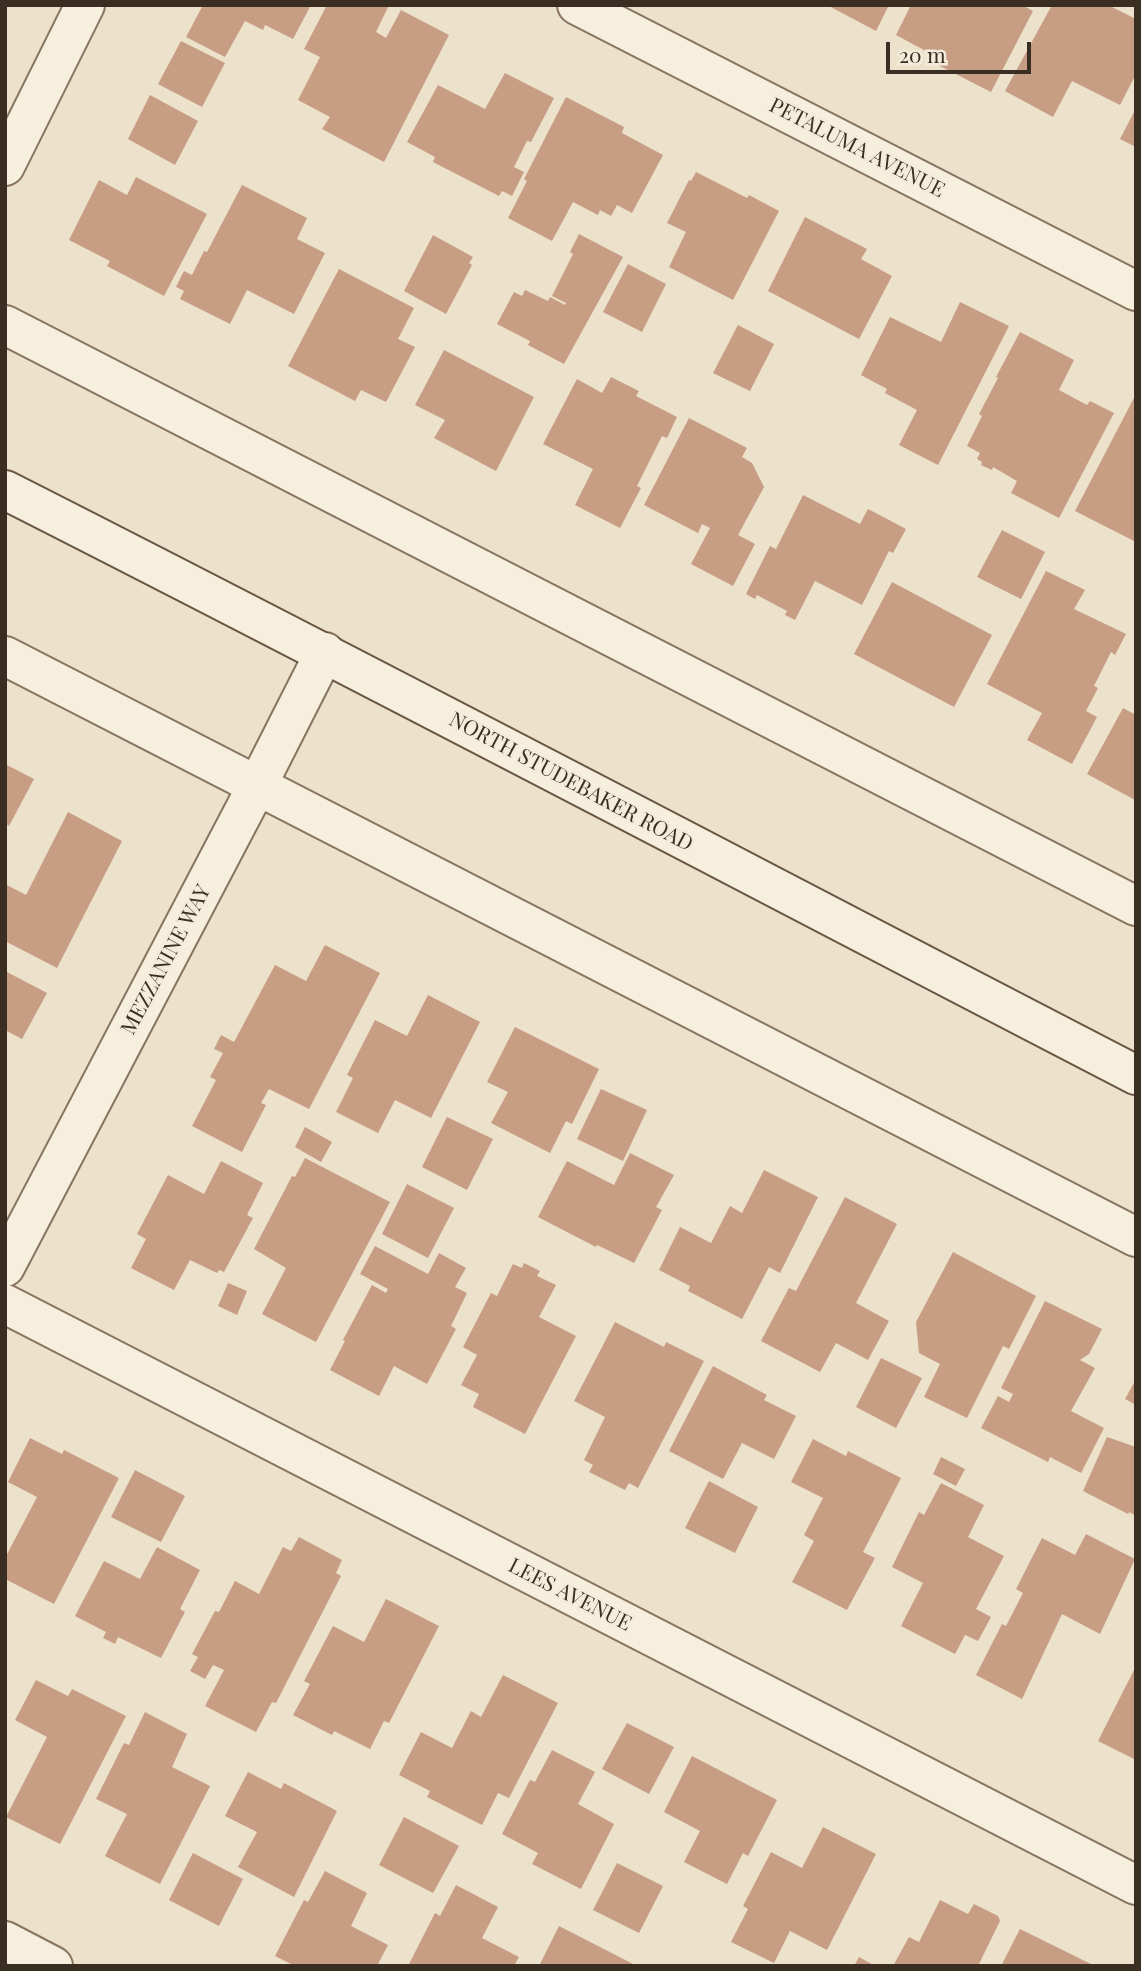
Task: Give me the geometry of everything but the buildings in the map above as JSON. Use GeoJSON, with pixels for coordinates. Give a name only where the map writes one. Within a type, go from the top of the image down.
{"type":"FeatureCollection","features":[{"type":"Feature","properties":{"kind":"street"},"geometry":{"type":"LineString","coordinates":[[5,166],[85,5]]}},
{"type":"Feature","properties":{"kind":"street","name":"PETALUMA AVENUE"},"geometry":{"type":"LineString","coordinates":[[577,5],[1136,291]]}},
{"type":"Feature","properties":{"kind":"street"},"geometry":{"type":"LineString","coordinates":[[5,325],[1136,906]]}},
{"type":"Feature","properties":{"kind":"street","name":"NORTH STUDEBAKER ROAD"},"geometry":{"type":"LineString","coordinates":[[5,490],[325,652],[557,776],[1136,1075]]}},
{"type":"Feature","properties":{"kind":"street","name":"MEZZANINE WAY"},"geometry":{"type":"LineString","coordinates":[[5,1267],[325,652]]}},
{"type":"Feature","properties":{"kind":"street"},"geometry":{"type":"LineString","coordinates":[[5,656],[1136,1237]]}},
{"type":"Feature","properties":{"kind":"street","name":"LEES AVENUE"},"geometry":{"type":"LineString","coordinates":[[5,1304],[1136,1885]]}},
{"type":"Feature","properties":{"kind":"street"},"geometry":{"type":"LineString","coordinates":[[5,1941],[53,1966]]}}]}
